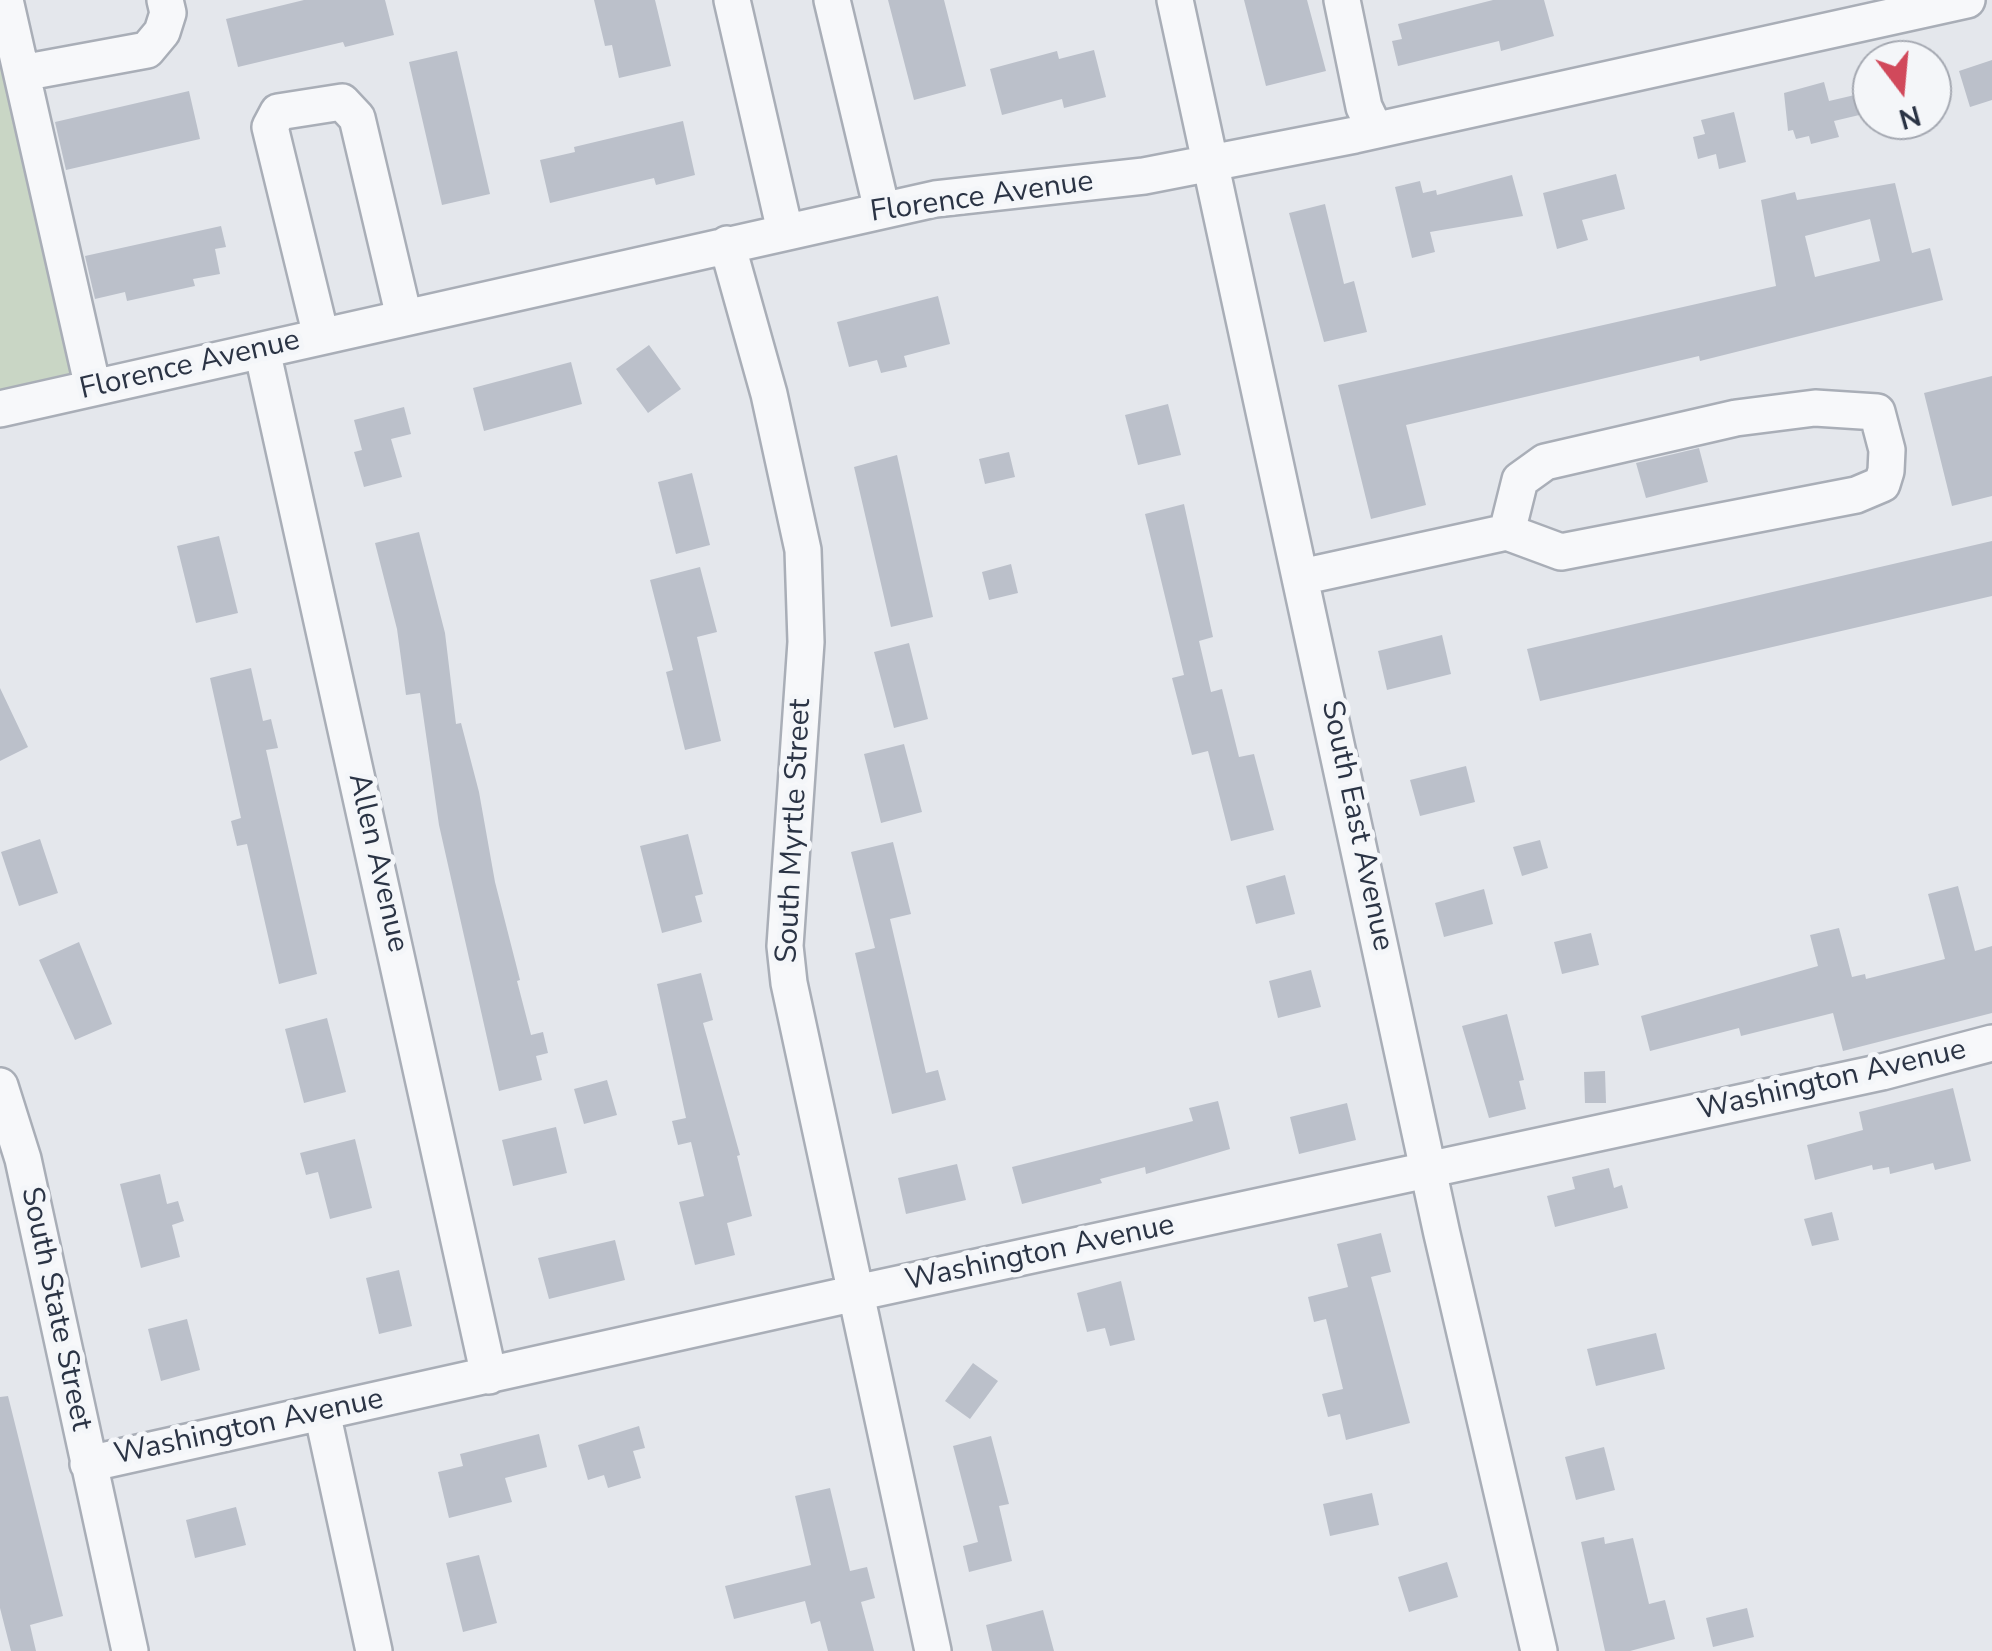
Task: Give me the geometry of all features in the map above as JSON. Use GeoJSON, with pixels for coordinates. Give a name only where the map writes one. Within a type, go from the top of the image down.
{"type":"FeatureCollection","features":[{"type":"Feature","properties":{"kind":"street"},"geometry":{"type":"LineString","coordinates":[[5,0],[93,388]]}},
{"type":"Feature","properties":{"kind":"street"},"geometry":{"type":"LineString","coordinates":[[22,73],[148,50],[162,32],[168,13],[165,0]]}},
{"type":"Feature","properties":{"kind":"street"},"geometry":{"type":"LineString","coordinates":[[732,0],[786,232]]}},
{"type":"Feature","properties":{"kind":"street"},"geometry":{"type":"LineString","coordinates":[[832,0],[882,210]]}},
{"type":"Feature","properties":{"kind":"street","name":"South East Avenue"},"geometry":{"type":"LineString","coordinates":[[1175,0],[1430,1171],[1539,1651]]}},
{"type":"Feature","properties":{"kind":"street"},"geometry":{"type":"LineString","coordinates":[[1342,0],[1364,107],[1375,130]]}},
{"type":"Feature","properties":{"kind":"street","name":"Florence Avenue"},"geometry":{"type":"LineString","coordinates":[[0,409],[882,210],[976,193],[1144,176],[1375,130],[1966,0]]}},
{"type":"Feature","properties":{"kind":"street"},"geometry":{"type":"LineString","coordinates":[[321,336],[270,127],[278,112],[342,102],[357,118],[404,317]]}},
{"type":"Feature","properties":{"kind":"street","name":"South Myrtle Street"},"geometry":{"type":"LineString","coordinates":[[727,244],[769,394],[803,550],[806,642],[785,946],[789,982],[933,1651]]}},
{"type":"Feature","properties":{"kind":"street","name":"Allen Avenue"},"geometry":{"type":"LineString","coordinates":[[262,350],[489,1376]]}},
{"type":"Feature","properties":{"kind":"street"},"geometry":{"type":"LineString","coordinates":[[1302,578],[1507,532],[1561,552],[1856,495],[1882,484],[1886,472],[1886,450],[1877,412],[1815,408],[1736,418],[1545,462],[1520,480],[1507,532]]}},
{"type":"Feature","properties":{"kind":"street","name":"Washington Avenue"},"geometry":{"type":"LineString","coordinates":[[88,1464],[856,1293],[1882,1072],[1992,1043]]}},
{"type":"Feature","properties":{"kind":"street","name":"South State Street"},"geometry":{"type":"LineString","coordinates":[[0,1086],[23,1159],[130,1651]]}},
{"type":"Feature","properties":{"kind":"street"},"geometry":{"type":"LineString","coordinates":[[322,1412],[374,1651]]}},
{"type":"Feature","properties":{"kind":"green space"},"geometry":{"type":"Polygon","coordinates":[[[0,37],[73,375],[0,391],[0,37]]]}},
{"type":"Feature","properties":{"kind":"building"},"geometry":{"type":"Polygon","coordinates":[[[304,0],[385,0],[394,35],[345,47],[343,42],[238,67],[226,19],[304,0]]]}},
{"type":"Feature","properties":{"kind":"building"},"geometry":{"type":"Polygon","coordinates":[[[594,0],[655,0],[671,66],[619,78],[612,45],[605,46],[594,0]]]}},
{"type":"Feature","properties":{"kind":"building"},"geometry":{"type":"Polygon","coordinates":[[[888,0],[944,0],[966,86],[914,100],[888,0]]]}},
{"type":"Feature","properties":{"kind":"building"},"geometry":{"type":"Polygon","coordinates":[[[1244,0],[1307,0],[1326,71],[1266,86],[1244,0]]]}},
{"type":"Feature","properties":{"kind":"building"},"geometry":{"type":"Polygon","coordinates":[[[1493,0],[1544,0],[1554,36],[1501,51],[1499,41],[1398,66],[1392,41],[1402,39],[1398,24],[1493,0]]]}},
{"type":"Feature","properties":{"kind":"building"},"geometry":{"type":"Polygon","coordinates":[[[1094,50],[1106,97],[1064,108],[1062,99],[1002,115],[990,69],[1057,51],[1059,59],[1094,50]]]}},
{"type":"Feature","properties":{"kind":"building"},"geometry":{"type":"Polygon","coordinates":[[[457,51],[490,194],[442,205],[409,62],[457,51]]]}},
{"type":"Feature","properties":{"kind":"building"},"geometry":{"type":"Polygon","coordinates":[[[1992,60],[1992,100],[1970,107],[1959,71],[1992,60]]]}},
{"type":"Feature","properties":{"kind":"building"},"geometry":{"type":"Polygon","coordinates":[[[1824,82],[1829,101],[1852,96],[1852,117],[1834,121],[1839,137],[1811,144],[1809,136],[1796,139],[1793,130],[1788,131],[1784,93],[1824,82]]]}},
{"type":"Feature","properties":{"kind":"building"},"geometry":{"type":"Polygon","coordinates":[[[189,91],[200,139],[66,170],[55,122],[189,91]]]}},
{"type":"Feature","properties":{"kind":"building"},"geometry":{"type":"Polygon","coordinates":[[[1734,112],[1746,162],[1719,169],[1716,154],[1698,159],[1693,137],[1705,134],[1701,120],[1734,112]]]}},
{"type":"Feature","properties":{"kind":"building"},"geometry":{"type":"Polygon","coordinates":[[[683,121],[695,175],[656,185],[654,178],[550,203],[540,160],[575,152],[574,147],[683,121]]]}},
{"type":"Feature","properties":{"kind":"building"},"geometry":{"type":"Polygon","coordinates":[[[1616,174],[1625,209],[1582,220],[1588,240],[1557,249],[1543,193],[1616,174]]]}},
{"type":"Feature","properties":{"kind":"building"},"geometry":{"type":"Polygon","coordinates":[[[1512,175],[1523,216],[1430,232],[1435,252],[1412,258],[1395,187],[1420,181],[1423,193],[1436,190],[1437,195],[1512,175]]]}},
{"type":"Feature","properties":{"kind":"building"},"geometry":{"type":"Polygon","coordinates":[[[1895,183],[1912,253],[1930,248],[1943,300],[1700,361],[1699,356],[1406,425],[1426,505],[1371,519],[1338,385],[1776,286],[1761,200],[1795,192],[1797,200],[1895,183]],[[1870,219],[1805,236],[1815,277],[1880,261],[1870,219]]]}},
{"type":"Feature","properties":{"kind":"building"},"geometry":{"type":"Polygon","coordinates":[[[1325,204],[1344,284],[1354,281],[1367,332],[1324,342],[1289,213],[1325,204]]]}},
{"type":"Feature","properties":{"kind":"building"},"geometry":{"type":"Polygon","coordinates":[[[221,226],[226,247],[215,249],[220,274],[193,279],[195,286],[127,301],[125,292],[95,299],[85,256],[221,226]]]}},
{"type":"Feature","properties":{"kind":"building"},"geometry":{"type":"Polygon","coordinates":[[[938,296],[950,344],[904,356],[907,367],[881,373],[877,360],[849,367],[837,322],[938,296]]]}},
{"type":"Feature","properties":{"kind":"building"},"geometry":{"type":"Polygon","coordinates":[[[649,345],[681,389],[648,413],[616,369],[649,345]]]}},
{"type":"Feature","properties":{"kind":"building"},"geometry":{"type":"Polygon","coordinates":[[[571,362],[582,404],[484,431],[473,388],[571,362]]]}},
{"type":"Feature","properties":{"kind":"building"},"geometry":{"type":"Polygon","coordinates":[[[1992,376],[1992,496],[1952,506],[1924,393],[1992,376]]]}},
{"type":"Feature","properties":{"kind":"building"},"geometry":{"type":"Polygon","coordinates":[[[1168,404],[1181,455],[1138,465],[1125,415],[1168,404]]]}},
{"type":"Feature","properties":{"kind":"building"},"geometry":{"type":"Polygon","coordinates":[[[404,407],[411,434],[391,439],[402,477],[364,487],[354,452],[362,450],[354,420],[404,407]]]}},
{"type":"Feature","properties":{"kind":"building"},"geometry":{"type":"Polygon","coordinates":[[[1699,448],[1708,482],[1646,498],[1636,463],[1699,448]]]}},
{"type":"Feature","properties":{"kind":"building"},"geometry":{"type":"Polygon","coordinates":[[[1009,452],[1015,477],[985,484],[979,459],[1009,452]]]}},
{"type":"Feature","properties":{"kind":"building"},"geometry":{"type":"Polygon","coordinates":[[[897,455],[933,617],[891,627],[854,467],[897,455]]]}},
{"type":"Feature","properties":{"kind":"building"},"geometry":{"type":"Polygon","coordinates":[[[692,473],[710,545],[676,554],[658,482],[692,473]]]}},
{"type":"Feature","properties":{"kind":"building"},"geometry":{"type":"Polygon","coordinates":[[[1184,504],[1213,637],[1199,641],[1211,692],[1222,689],[1239,757],[1254,754],[1274,830],[1231,841],[1208,751],[1192,755],[1172,678],[1184,675],[1145,514],[1184,504]]]}},
{"type":"Feature","properties":{"kind":"building"},"geometry":{"type":"Polygon","coordinates":[[[419,532],[445,633],[456,724],[461,723],[479,792],[495,882],[520,980],[517,981],[531,1035],[543,1032],[548,1053],[536,1056],[542,1080],[499,1091],[439,825],[420,693],[406,695],[397,629],[375,543],[419,532]]]}},
{"type":"Feature","properties":{"kind":"building"},"geometry":{"type":"Polygon","coordinates":[[[219,536],[238,613],[196,623],[177,546],[219,536]]]}},
{"type":"Feature","properties":{"kind":"building"},"geometry":{"type":"Polygon","coordinates":[[[1992,541],[1992,596],[1540,701],[1527,649],[1992,541]]]}},
{"type":"Feature","properties":{"kind":"building"},"geometry":{"type":"Polygon","coordinates":[[[1011,564],[1018,593],[989,600],[982,572],[1011,564]]]}},
{"type":"Feature","properties":{"kind":"building"},"geometry":{"type":"Polygon","coordinates":[[[700,567],[717,632],[697,637],[721,741],[685,750],[666,672],[673,670],[650,580],[700,567]]]}},
{"type":"Feature","properties":{"kind":"building"},"geometry":{"type":"Polygon","coordinates":[[[1442,635],[1451,674],[1387,690],[1378,651],[1442,635]]]}},
{"type":"Feature","properties":{"kind":"building"},"geometry":{"type":"Polygon","coordinates":[[[909,643],[928,719],[894,728],[874,652],[909,643]]]}},
{"type":"Feature","properties":{"kind":"building"},"geometry":{"type":"Polygon","coordinates":[[[251,668],[263,721],[271,719],[278,748],[266,750],[317,974],[279,984],[247,844],[237,846],[231,821],[241,818],[210,678],[251,668]]]}},
{"type":"Feature","properties":{"kind":"building"},"geometry":{"type":"Polygon","coordinates":[[[0,688],[28,747],[0,761],[0,688]]]}},
{"type":"Feature","properties":{"kind":"building"},"geometry":{"type":"Polygon","coordinates":[[[904,744],[922,812],[881,823],[864,754],[904,744]]]}},
{"type":"Feature","properties":{"kind":"building"},"geometry":{"type":"Polygon","coordinates":[[[1466,766],[1475,802],[1420,816],[1410,780],[1466,766]]]}},
{"type":"Feature","properties":{"kind":"building"},"geometry":{"type":"Polygon","coordinates":[[[688,834],[703,894],[695,896],[702,922],[662,933],[640,846],[688,834]]]}},
{"type":"Feature","properties":{"kind":"building"},"geometry":{"type":"Polygon","coordinates":[[[40,839],[58,893],[19,906],[1,852],[40,839]]]}},
{"type":"Feature","properties":{"kind":"building"},"geometry":{"type":"Polygon","coordinates":[[[1540,840],[1548,868],[1522,876],[1513,847],[1540,840]]]}},
{"type":"Feature","properties":{"kind":"building"},"geometry":{"type":"Polygon","coordinates":[[[893,842],[911,914],[890,919],[926,1073],[938,1070],[946,1100],[892,1114],[855,953],[875,948],[851,852],[893,842]]]}},
{"type":"Feature","properties":{"kind":"building"},"geometry":{"type":"Polygon","coordinates":[[[1285,875],[1295,914],[1256,924],[1246,886],[1285,875]]]}},
{"type":"Feature","properties":{"kind":"building"},"geometry":{"type":"Polygon","coordinates":[[[1958,886],[1975,951],[1992,946],[1992,1013],[1843,1051],[1833,1013],[1741,1036],[1739,1028],[1650,1051],[1641,1016],[1818,966],[1810,935],[1839,928],[1852,977],[1865,974],[1866,979],[1945,959],[1928,894],[1958,886]]]}},
{"type":"Feature","properties":{"kind":"building"},"geometry":{"type":"Polygon","coordinates":[[[1484,889],[1493,924],[1444,937],[1435,903],[1484,889]]]}},
{"type":"Feature","properties":{"kind":"building"},"geometry":{"type":"Polygon","coordinates":[[[1591,933],[1599,965],[1562,974],[1554,942],[1591,933]]]}},
{"type":"Feature","properties":{"kind":"building"},"geometry":{"type":"Polygon","coordinates":[[[79,942],[112,1024],[75,1040],[39,960],[79,942]]]}},
{"type":"Feature","properties":{"kind":"building"},"geometry":{"type":"Polygon","coordinates":[[[1311,970],[1321,1007],[1278,1018],[1269,981],[1311,970]]]}},
{"type":"Feature","properties":{"kind":"building"},"geometry":{"type":"Polygon","coordinates":[[[701,973],[713,1020],[703,1023],[740,1155],[737,1156],[752,1216],[727,1223],[735,1255],[695,1265],[679,1202],[704,1196],[691,1142],[678,1145],[672,1121],[686,1118],[657,984],[701,973]]]}},
{"type":"Feature","properties":{"kind":"building"},"geometry":{"type":"Polygon","coordinates":[[[1507,1014],[1524,1080],[1519,1081],[1526,1109],[1489,1118],[1462,1026],[1507,1014]]]}},
{"type":"Feature","properties":{"kind":"building"},"geometry":{"type":"Polygon","coordinates":[[[327,1018],[346,1092],[304,1103],[285,1029],[327,1018]]]}},
{"type":"Feature","properties":{"kind":"building"},"geometry":{"type":"Polygon","coordinates":[[[1605,1071],[1606,1103],[1585,1103],[1584,1072],[1605,1071]]]}},
{"type":"Feature","properties":{"kind":"building"},"geometry":{"type":"Polygon","coordinates":[[[607,1080],[617,1115],[584,1124],[574,1089],[607,1080]]]}},
{"type":"Feature","properties":{"kind":"building"},"geometry":{"type":"Polygon","coordinates":[[[1953,1088],[1971,1161],[1935,1170],[1933,1163],[1890,1174],[1889,1167],[1873,1170],[1872,1165],[1815,1180],[1807,1145],[1863,1130],[1859,1112],[1953,1088]]]}},
{"type":"Feature","properties":{"kind":"building"},"geometry":{"type":"Polygon","coordinates":[[[1218,1101],[1230,1149],[1146,1174],[1145,1167],[1022,1204],[1012,1167],[1193,1121],[1189,1108],[1218,1101]]]}},
{"type":"Feature","properties":{"kind":"building"},"geometry":{"type":"Polygon","coordinates":[[[1347,1103],[1356,1140],[1299,1154],[1290,1117],[1347,1103]]]}},
{"type":"Feature","properties":{"kind":"building"},"geometry":{"type":"Polygon","coordinates":[[[556,1127],[567,1173],[513,1186],[502,1140],[556,1127]]]}},
{"type":"Feature","properties":{"kind":"building"},"geometry":{"type":"Polygon","coordinates":[[[355,1139],[372,1208],[330,1219],[318,1172],[306,1175],[300,1153],[355,1139]]]}},
{"type":"Feature","properties":{"kind":"building"},"geometry":{"type":"Polygon","coordinates":[[[957,1164],[966,1200],[906,1214],[898,1178],[957,1164]]]}},
{"type":"Feature","properties":{"kind":"building"},"geometry":{"type":"Polygon","coordinates":[[[1609,1168],[1614,1188],[1622,1185],[1628,1208],[1555,1227],[1547,1196],[1575,1189],[1572,1177],[1609,1168]]]}},
{"type":"Feature","properties":{"kind":"building"},"geometry":{"type":"Polygon","coordinates":[[[160,1174],[167,1204],[178,1201],[184,1221],[172,1225],[180,1257],[141,1268],[120,1184],[160,1174]]]}},
{"type":"Feature","properties":{"kind":"building"},"geometry":{"type":"Polygon","coordinates":[[[1832,1212],[1839,1240],[1812,1246],[1804,1219],[1832,1212]]]}},
{"type":"Feature","properties":{"kind":"building"},"geometry":{"type":"Polygon","coordinates":[[[1381,1233],[1391,1272],[1371,1277],[1410,1423],[1346,1440],[1340,1414],[1328,1417],[1322,1394],[1343,1389],[1326,1319],[1314,1322],[1308,1297],[1348,1287],[1337,1244],[1381,1233]]]}},
{"type":"Feature","properties":{"kind":"building"},"geometry":{"type":"Polygon","coordinates":[[[615,1240],[625,1280],[549,1299],[538,1258],[615,1240]]]}},
{"type":"Feature","properties":{"kind":"building"},"geometry":{"type":"Polygon","coordinates":[[[399,1270],[412,1326],[379,1334],[366,1278],[399,1270]]]}},
{"type":"Feature","properties":{"kind":"building"},"geometry":{"type":"Polygon","coordinates":[[[1121,1281],[1135,1340],[1110,1346],[1105,1328],[1087,1332],[1077,1293],[1121,1281]]]}},
{"type":"Feature","properties":{"kind":"building"},"geometry":{"type":"Polygon","coordinates":[[[187,1319],[200,1370],[161,1381],[148,1329],[187,1319]]]}},
{"type":"Feature","properties":{"kind":"building"},"geometry":{"type":"Polygon","coordinates":[[[1656,1333],[1665,1369],[1596,1386],[1587,1349],[1656,1333]]]}},
{"type":"Feature","properties":{"kind":"building"},"geometry":{"type":"Polygon","coordinates":[[[973,1363],[998,1381],[970,1419],[945,1401],[973,1363]]]}},
{"type":"Feature","properties":{"kind":"building"},"geometry":{"type":"Polygon","coordinates":[[[8,1396],[63,1616],[30,1625],[36,1651],[11,1651],[0,1608],[0,1397],[8,1396]]]}},
{"type":"Feature","properties":{"kind":"building"},"geometry":{"type":"Polygon","coordinates":[[[639,1426],[645,1448],[633,1451],[641,1478],[608,1488],[604,1475],[588,1480],[578,1445],[639,1426]]]}},
{"type":"Feature","properties":{"kind":"building"},"geometry":{"type":"Polygon","coordinates":[[[539,1434],[547,1467],[505,1478],[512,1502],[449,1518],[438,1472],[463,1466],[460,1454],[539,1434]]]}},
{"type":"Feature","properties":{"kind":"building"},"geometry":{"type":"Polygon","coordinates":[[[991,1436],[1009,1504],[999,1506],[1012,1561],[969,1572],[963,1546],[978,1542],[953,1446],[991,1436]]]}},
{"type":"Feature","properties":{"kind":"building"},"geometry":{"type":"Polygon","coordinates":[[[1604,1447],[1615,1490],[1576,1500],[1565,1457],[1604,1447]]]}},
{"type":"Feature","properties":{"kind":"building"},"geometry":{"type":"Polygon","coordinates":[[[830,1488],[850,1571],[867,1567],[875,1598],[861,1602],[874,1651],[828,1651],[820,1621],[811,1624],[805,1601],[734,1619],[725,1586],[811,1565],[795,1496],[830,1488]]]}},
{"type":"Feature","properties":{"kind":"building"},"geometry":{"type":"Polygon","coordinates":[[[1372,1493],[1379,1525],[1330,1536],[1323,1504],[1372,1493]]]}},
{"type":"Feature","properties":{"kind":"building"},"geometry":{"type":"Polygon","coordinates":[[[236,1507],[246,1545],[195,1558],[186,1520],[236,1507]]]}},
{"type":"Feature","properties":{"kind":"building"},"geometry":{"type":"Polygon","coordinates":[[[1604,1537],[1605,1544],[1633,1538],[1649,1604],[1665,1600],[1675,1639],[1630,1651],[1605,1651],[1581,1542],[1604,1537]]]}},
{"type":"Feature","properties":{"kind":"building"},"geometry":{"type":"Polygon","coordinates":[[[479,1555],[497,1623],[463,1632],[446,1563],[479,1555]]]}},
{"type":"Feature","properties":{"kind":"building"},"geometry":{"type":"Polygon","coordinates":[[[1447,1562],[1458,1597],[1409,1612],[1398,1577],[1447,1562]]]}},
{"type":"Feature","properties":{"kind":"building"},"geometry":{"type":"Polygon","coordinates":[[[1747,1608],[1754,1637],[1713,1647],[1706,1618],[1747,1608]]]}},
{"type":"Feature","properties":{"kind":"building"},"geometry":{"type":"Polygon","coordinates":[[[1043,1610],[1054,1651],[992,1651],[986,1625],[1043,1610]]]}}]}
